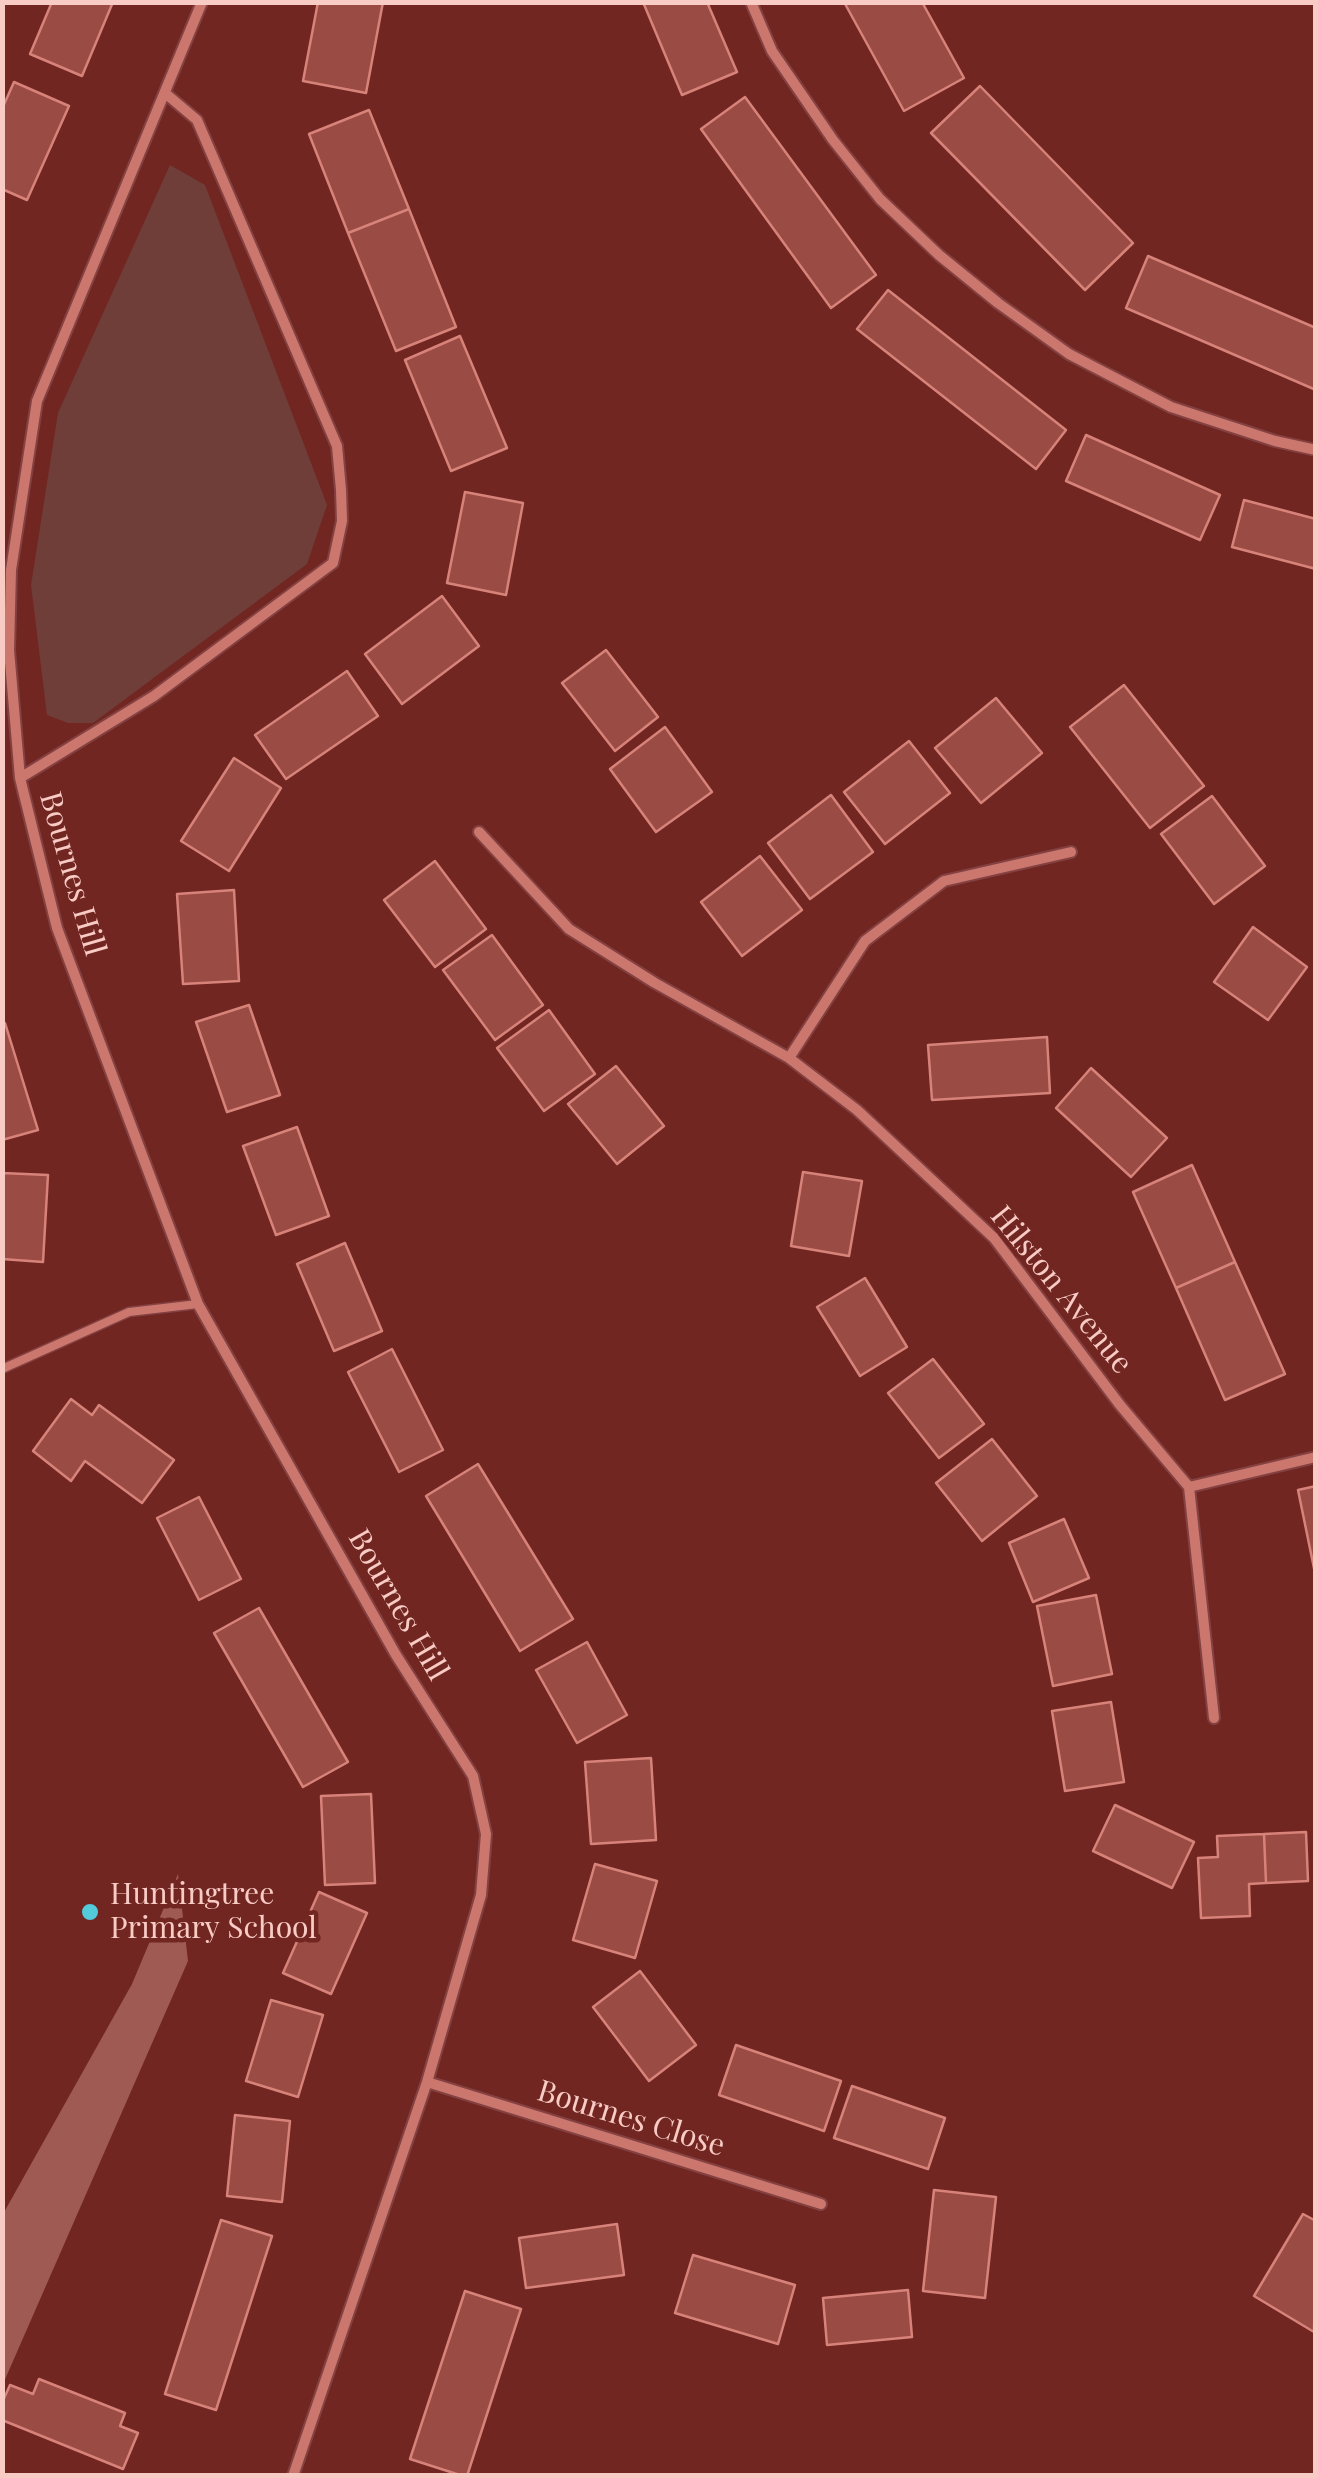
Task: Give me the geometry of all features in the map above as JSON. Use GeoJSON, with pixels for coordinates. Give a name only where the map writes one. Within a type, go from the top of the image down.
{"type":"FeatureCollection","features":[{"type":"Feature","properties":{"kind":"street","name":"Bournes Hill"},"geometry":{"type":"LineString","coordinates":[[202,2],[37,402],[7,570],[9,650],[20,778],[56,928],[198,1304],[396,1655],[473,1776],[486,1834],[481,1895],[427,2082],[293,2476]]}},
{"type":"Feature","properties":{"kind":"street"},"geometry":{"type":"LineString","coordinates":[[751,2],[772,51],[880,200],[998,303],[1069,354],[1172,407],[1275,441],[1316,450]]}},
{"type":"Feature","properties":{"kind":"street","name":"Bournes Hill"},"geometry":{"type":"LineString","coordinates":[[20,778],[154,696],[333,564],[342,522],[337,446],[197,120],[165,93]]}},
{"type":"Feature","properties":{"kind":"street","name":"Hilston Avenue"},"geometry":{"type":"LineString","coordinates":[[479,832],[569,929],[655,983],[789,1058],[858,1110],[994,1238],[1120,1405],[1189,1488]]}},
{"type":"Feature","properties":{"kind":"street"},"geometry":{"type":"LineString","coordinates":[[789,1058],[865,941],[944,881],[1072,852]]}},
{"type":"Feature","properties":{"kind":"street"},"geometry":{"type":"LineString","coordinates":[[1214,1718],[1189,1488],[1316,1457]]}},
{"type":"Feature","properties":{"kind":"street","name":"Bournes Close"},"geometry":{"type":"LineString","coordinates":[[427,2082],[821,2204]]}},
{"type":"Feature","properties":{"kind":"lane"},"geometry":{"type":"LineString","coordinates":[[2,1370],[129,1312],[198,1304]]}},
{"type":"Feature","properties":{"kind":"shaded area"},"geometry":{"type":"Polygon","coordinates":[[[170,165],[205,185],[327,505],[307,564],[93,723],[68,723],[47,715],[31,585],[58,413],[170,165]]]}},
{"type":"Feature","properties":{"kind":"shaded area"},"geometry":{"type":"Polygon","coordinates":[[[178,1874],[188,1961],[3,2384],[3,2214],[132,1984],[178,1874]]]}},
{"type":"Feature","properties":{"kind":"building"},"geometry":{"type":"Polygon","coordinates":[[[52,2],[113,2],[82,76],[30,54],[52,2]]]}},
{"type":"Feature","properties":{"kind":"building"},"geometry":{"type":"Polygon","coordinates":[[[318,2],[383,2],[366,93],[303,81],[318,2]]]}},
{"type":"Feature","properties":{"kind":"building"},"geometry":{"type":"Polygon","coordinates":[[[643,2],[707,2],[737,72],[682,95],[643,2]]]}},
{"type":"Feature","properties":{"kind":"building"},"geometry":{"type":"Polygon","coordinates":[[[844,2],[922,2],[964,78],[904,111],[844,2]]]}},
{"type":"Feature","properties":{"kind":"building"},"geometry":{"type":"Polygon","coordinates":[[[14,82],[69,106],[27,200],[2,189],[2,109],[14,82]]]}},
{"type":"Feature","properties":{"kind":"building"},"geometry":{"type":"Polygon","coordinates":[[[980,86],[1133,243],[1085,290],[931,133],[980,86]]]}},
{"type":"Feature","properties":{"kind":"building"},"geometry":{"type":"Polygon","coordinates":[[[745,97],[876,275],[831,308],[701,129],[745,97]]]}},
{"type":"Feature","properties":{"kind":"building"},"geometry":{"type":"Polygon","coordinates":[[[369,110],[409,209],[348,233],[309,134],[369,110]]]}},
{"type":"Feature","properties":{"kind":"building"},"geometry":{"type":"Polygon","coordinates":[[[409,209],[456,327],[396,351],[348,233],[409,209]]]}},
{"type":"Feature","properties":{"kind":"building"},"geometry":{"type":"Polygon","coordinates":[[[1148,256],[1316,328],[1316,390],[1126,308],[1148,256]]]}},
{"type":"Feature","properties":{"kind":"building"},"geometry":{"type":"Polygon","coordinates":[[[888,290],[1066,430],[1036,469],[857,329],[888,290]]]}},
{"type":"Feature","properties":{"kind":"building"},"geometry":{"type":"Polygon","coordinates":[[[460,336],[507,448],[451,471],[405,360],[460,336]]]}},
{"type":"Feature","properties":{"kind":"building"},"geometry":{"type":"Polygon","coordinates":[[[1086,435],[1220,495],[1200,540],[1066,481],[1086,435]]]}},
{"type":"Feature","properties":{"kind":"building"},"geometry":{"type":"Polygon","coordinates":[[[465,492],[523,503],[506,595],[447,583],[465,492]]]}},
{"type":"Feature","properties":{"kind":"building"},"geometry":{"type":"Polygon","coordinates":[[[1244,500],[1316,519],[1316,569],[1232,547],[1244,500]]]}},
{"type":"Feature","properties":{"kind":"building"},"geometry":{"type":"Polygon","coordinates":[[[442,596],[479,646],[402,704],[365,654],[442,596]]]}},
{"type":"Feature","properties":{"kind":"building"},"geometry":{"type":"Polygon","coordinates":[[[606,650],[658,717],[615,751],[562,683],[606,650]]]}},
{"type":"Feature","properties":{"kind":"building"},"geometry":{"type":"Polygon","coordinates":[[[347,671],[378,716],[286,779],[255,735],[347,671]]]}},
{"type":"Feature","properties":{"kind":"building"},"geometry":{"type":"Polygon","coordinates":[[[1124,685],[1204,786],[1150,828],[1070,727],[1124,685]]]}},
{"type":"Feature","properties":{"kind":"building"},"geometry":{"type":"Polygon","coordinates":[[[996,698],[1042,753],[981,803],[935,748],[996,698]]]}},
{"type":"Feature","properties":{"kind":"building"},"geometry":{"type":"Polygon","coordinates":[[[665,727],[712,792],[656,832],[610,769],[665,727]]]}},
{"type":"Feature","properties":{"kind":"building"},"geometry":{"type":"Polygon","coordinates":[[[909,741],[950,793],[885,844],[844,792],[909,741]]]}},
{"type":"Feature","properties":{"kind":"building"},"geometry":{"type":"Polygon","coordinates":[[[234,758],[281,788],[229,871],[181,841],[234,758]]]}},
{"type":"Feature","properties":{"kind":"building"},"geometry":{"type":"Polygon","coordinates":[[[831,795],[873,852],[810,899],[768,843],[831,795]]]}},
{"type":"Feature","properties":{"kind":"building"},"geometry":{"type":"Polygon","coordinates":[[[1212,796],[1265,866],[1214,904],[1161,834],[1212,796]]]}},
{"type":"Feature","properties":{"kind":"building"},"geometry":{"type":"Polygon","coordinates":[[[760,856],[802,910],[742,956],[701,902],[760,856]]]}},
{"type":"Feature","properties":{"kind":"building"},"geometry":{"type":"Polygon","coordinates":[[[435,861],[486,929],[435,967],[384,900],[435,861]]]}},
{"type":"Feature","properties":{"kind":"building"},"geometry":{"type":"Polygon","coordinates":[[[234,890],[239,981],[183,984],[177,894],[234,890]]]}},
{"type":"Feature","properties":{"kind":"building"},"geometry":{"type":"Polygon","coordinates":[[[1253,927],[1307,967],[1268,1020],[1214,982],[1253,927]]]}},
{"type":"Feature","properties":{"kind":"building"},"geometry":{"type":"Polygon","coordinates":[[[492,935],[543,1005],[495,1040],[443,970],[492,935]]]}},
{"type":"Feature","properties":{"kind":"building"},"geometry":{"type":"Polygon","coordinates":[[[249,1005],[280,1095],[227,1112],[196,1022],[249,1005]]]}},
{"type":"Feature","properties":{"kind":"building"},"geometry":{"type":"Polygon","coordinates":[[[549,1010],[595,1074],[544,1111],[497,1048],[549,1010]]]}},
{"type":"Feature","properties":{"kind":"building"},"geometry":{"type":"Polygon","coordinates":[[[2,1023],[38,1130],[2,1140],[2,1023]]]}},
{"type":"Feature","properties":{"kind":"building"},"geometry":{"type":"Polygon","coordinates":[[[1047,1037],[1050,1093],[932,1100],[928,1045],[1047,1037]]]}},
{"type":"Feature","properties":{"kind":"building"},"geometry":{"type":"Polygon","coordinates":[[[616,1066],[664,1126],[617,1164],[568,1104],[616,1066]]]}},
{"type":"Feature","properties":{"kind":"building"},"geometry":{"type":"Polygon","coordinates":[[[1091,1068],[1167,1138],[1131,1177],[1056,1108],[1091,1068]]]}},
{"type":"Feature","properties":{"kind":"building"},"geometry":{"type":"Polygon","coordinates":[[[297,1127],[329,1216],[276,1235],[243,1146],[297,1127]]]}},
{"type":"Feature","properties":{"kind":"building"},"geometry":{"type":"Polygon","coordinates":[[[1192,1165],[1235,1262],[1176,1288],[1133,1192],[1192,1165]]]}},
{"type":"Feature","properties":{"kind":"building"},"geometry":{"type":"Polygon","coordinates":[[[803,1172],[862,1181],[849,1256],[791,1246],[803,1172]]]}},
{"type":"Feature","properties":{"kind":"building"},"geometry":{"type":"Polygon","coordinates":[[[2,1173],[48,1175],[43,1262],[2,1259],[2,1173]]]}},
{"type":"Feature","properties":{"kind":"building"},"geometry":{"type":"Polygon","coordinates":[[[345,1243],[382,1331],[334,1351],[297,1264],[345,1243]]]}},
{"type":"Feature","properties":{"kind":"building"},"geometry":{"type":"Polygon","coordinates":[[[1235,1262],[1285,1374],[1225,1400],[1176,1288],[1235,1262]]]}},
{"type":"Feature","properties":{"kind":"building"},"geometry":{"type":"Polygon","coordinates":[[[865,1278],[907,1347],[860,1376],[817,1307],[865,1278]]]}},
{"type":"Feature","properties":{"kind":"building"},"geometry":{"type":"Polygon","coordinates":[[[392,1349],[443,1450],[399,1472],[348,1372],[392,1349]]]}},
{"type":"Feature","properties":{"kind":"building"},"geometry":{"type":"Polygon","coordinates":[[[933,1359],[984,1424],[939,1458],[888,1393],[933,1359]]]}},
{"type":"Feature","properties":{"kind":"building"},"geometry":{"type":"Polygon","coordinates":[[[71,1399],[92,1415],[99,1405],[174,1460],[142,1503],[85,1461],[71,1481],[33,1451],[71,1399]]]}},
{"type":"Feature","properties":{"kind":"building"},"geometry":{"type":"Polygon","coordinates":[[[992,1439],[1037,1496],[982,1541],[936,1483],[992,1439]]]}},
{"type":"Feature","properties":{"kind":"building"},"geometry":{"type":"Polygon","coordinates":[[[478,1464],[573,1619],[520,1651],[426,1496],[478,1464]]]}},
{"type":"Feature","properties":{"kind":"building"},"geometry":{"type":"Polygon","coordinates":[[[1316,1486],[1316,1578],[1298,1490],[1316,1486]]]}},
{"type":"Feature","properties":{"kind":"building"},"geometry":{"type":"Polygon","coordinates":[[[199,1497],[241,1579],[199,1600],[157,1518],[199,1497]]]}},
{"type":"Feature","properties":{"kind":"building"},"geometry":{"type":"Polygon","coordinates":[[[1064,1519],[1089,1578],[1033,1602],[1009,1543],[1064,1519]]]}},
{"type":"Feature","properties":{"kind":"building"},"geometry":{"type":"Polygon","coordinates":[[[1096,1595],[1112,1674],[1053,1686],[1037,1606],[1096,1595]]]}},
{"type":"Feature","properties":{"kind":"building"},"geometry":{"type":"Polygon","coordinates":[[[259,1608],[348,1762],[303,1787],[214,1633],[259,1608]]]}},
{"type":"Feature","properties":{"kind":"building"},"geometry":{"type":"Polygon","coordinates":[[[587,1642],[627,1715],[577,1743],[536,1670],[587,1642]]]}},
{"type":"Feature","properties":{"kind":"building"},"geometry":{"type":"Polygon","coordinates":[[[1111,1702],[1124,1782],[1065,1791],[1052,1711],[1111,1702]]]}},
{"type":"Feature","properties":{"kind":"building"},"geometry":{"type":"Polygon","coordinates":[[[651,1758],[656,1840],[591,1844],[585,1762],[651,1758]]]}},
{"type":"Feature","properties":{"kind":"building"},"geometry":{"type":"Polygon","coordinates":[[[371,1794],[375,1883],[325,1885],[321,1796],[371,1794]]]}},
{"type":"Feature","properties":{"kind":"building"},"geometry":{"type":"Polygon","coordinates":[[[1115,1805],[1194,1842],[1172,1888],[1093,1851],[1115,1805]]]}},
{"type":"Feature","properties":{"kind":"building"},"geometry":{"type":"Polygon","coordinates":[[[1306,1832],[1308,1881],[1266,1883],[1264,1834],[1306,1832]]]}},
{"type":"Feature","properties":{"kind":"building"},"geometry":{"type":"Polygon","coordinates":[[[1264,1834],[1266,1883],[1249,1884],[1250,1916],[1201,1918],[1198,1858],[1218,1857],[1217,1836],[1264,1834]]]}},
{"type":"Feature","properties":{"kind":"building"},"geometry":{"type":"Polygon","coordinates":[[[595,1864],[657,1881],[635,1958],[573,1940],[595,1864]]]}},
{"type":"Feature","properties":{"kind":"building"},"geometry":{"type":"Polygon","coordinates":[[[319,1892],[367,1913],[331,1994],[283,1973],[319,1892]]]}},
{"type":"Feature","properties":{"kind":"building"},"geometry":{"type":"Polygon","coordinates":[[[640,1971],[696,2045],[649,2081],[593,2007],[640,1971]]]}},
{"type":"Feature","properties":{"kind":"building"},"geometry":{"type":"Polygon","coordinates":[[[271,2000],[323,2015],[298,2097],[246,2081],[271,2000]]]}},
{"type":"Feature","properties":{"kind":"building"},"geometry":{"type":"Polygon","coordinates":[[[736,2045],[841,2081],[824,2131],[719,2095],[736,2045]]]}},
{"type":"Feature","properties":{"kind":"building"},"geometry":{"type":"Polygon","coordinates":[[[852,2086],[945,2118],[928,2169],[834,2138],[852,2086]]]}},
{"type":"Feature","properties":{"kind":"building"},"geometry":{"type":"Polygon","coordinates":[[[235,2115],[290,2121],[282,2202],[227,2196],[235,2115]]]}},
{"type":"Feature","properties":{"kind":"building"},"geometry":{"type":"Polygon","coordinates":[[[934,2190],[996,2197],[985,2298],[923,2291],[934,2190]]]}},
{"type":"Feature","properties":{"kind":"building"},"geometry":{"type":"Polygon","coordinates":[[[1303,2214],[1316,2221],[1314,2332],[1254,2296],[1303,2214]]]}},
{"type":"Feature","properties":{"kind":"building"},"geometry":{"type":"Polygon","coordinates":[[[221,2220],[272,2236],[216,2410],[165,2394],[221,2220]]]}},
{"type":"Feature","properties":{"kind":"building"},"geometry":{"type":"Polygon","coordinates":[[[617,2224],[624,2275],[526,2288],[519,2238],[617,2224]]]}},
{"type":"Feature","properties":{"kind":"building"},"geometry":{"type":"Polygon","coordinates":[[[693,2255],[795,2285],[778,2344],[675,2313],[693,2255]]]}},
{"type":"Feature","properties":{"kind":"building"},"geometry":{"type":"Polygon","coordinates":[[[908,2290],[912,2337],[827,2345],[823,2298],[908,2290]]]}},
{"type":"Feature","properties":{"kind":"building"},"geometry":{"type":"Polygon","coordinates":[[[465,2291],[521,2309],[467,2476],[463,2476],[410,2459],[465,2291]]]}},
{"type":"Feature","properties":{"kind":"building"},"geometry":{"type":"Polygon","coordinates":[[[39,2379],[125,2413],[120,2426],[138,2433],[123,2469],[2,2420],[2,2403],[10,2385],[33,2394],[39,2379]]]}},
{"type":"Feature","properties":{"kind":"place","name":"Huntingtree Primary School"},"geometry":{"type":"Point","coordinates":[90,1912]}}]}
